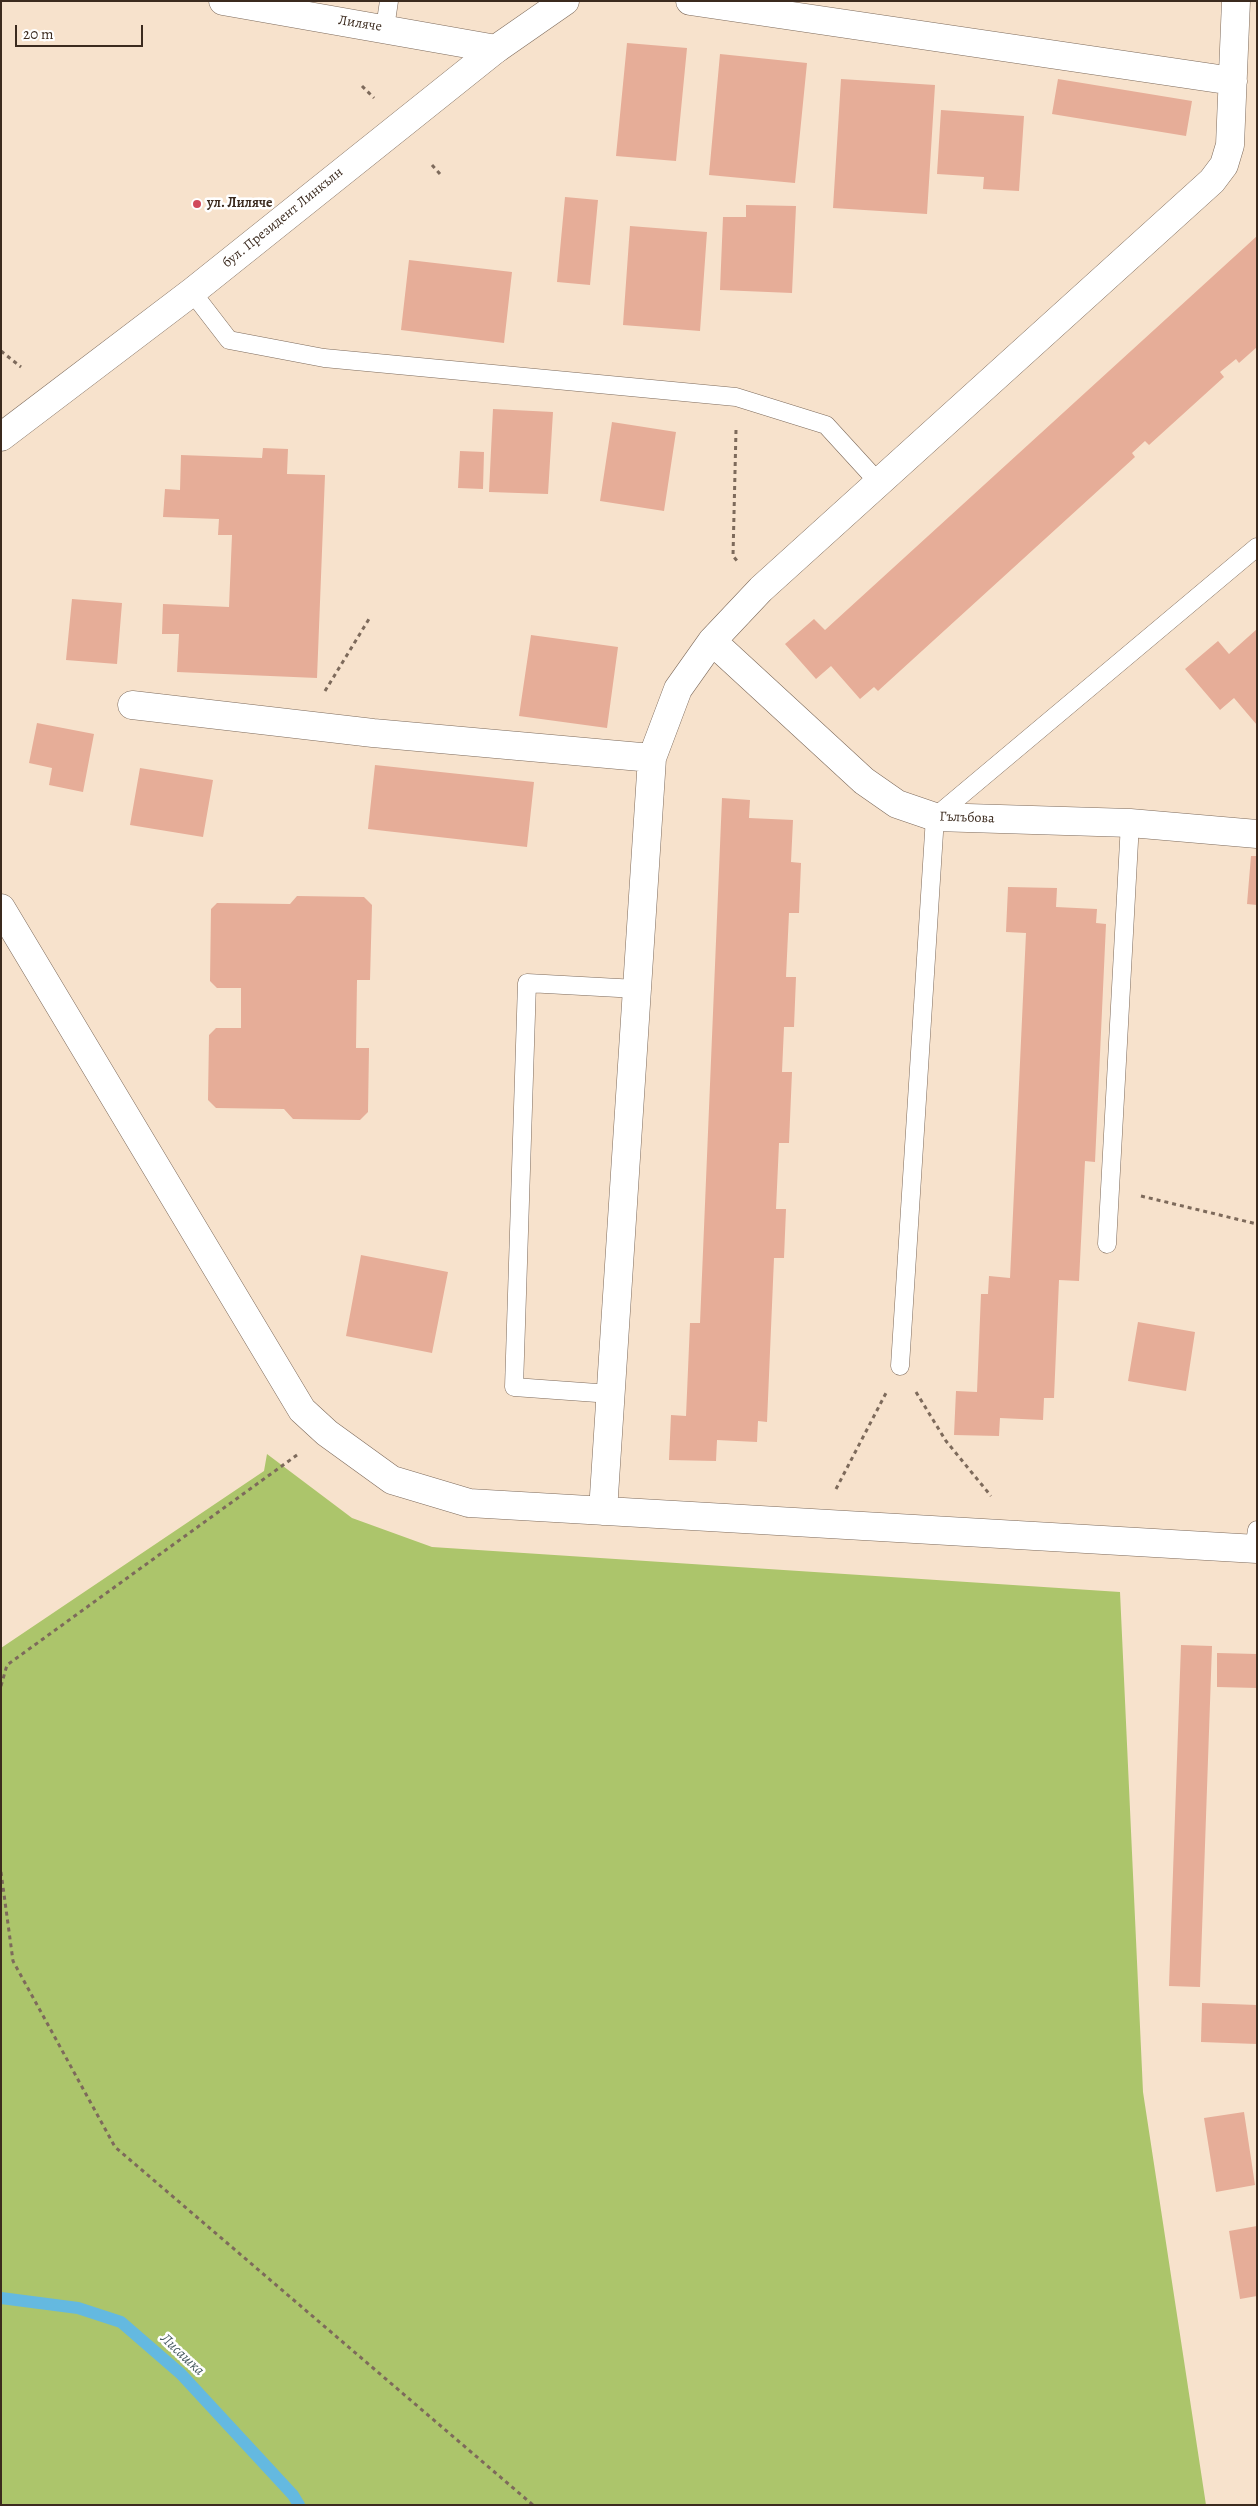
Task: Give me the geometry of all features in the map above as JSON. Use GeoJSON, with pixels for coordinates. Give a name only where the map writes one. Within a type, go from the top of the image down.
{"type":"FeatureCollection","features":[{"type":"Feature","properties":{"kind":"street","name":"Лиляче"},"geometry":{"type":"LineString","coordinates":[[223,1],[496,49]]}},
{"type":"Feature","properties":{"kind":"street","name":"бул. Президент Линкълн"},"geometry":{"type":"LineString","coordinates":[[1,437],[192,292],[496,49],[565,1]]}},
{"type":"Feature","properties":{"kind":"street"},"geometry":{"type":"LineString","coordinates":[[690,1],[1233,81]]}},
{"type":"Feature","properties":{"kind":"street"},"geometry":{"type":"LineString","coordinates":[[604,1510],[652,758],[678,689],[712,641],[761,589],[1212,181],[1224,165],[1230,145],[1236,1]]}},
{"type":"Feature","properties":{"kind":"street","name":"Гълъбова"},"geometry":{"type":"LineString","coordinates":[[712,641],[864,781],[897,804],[936,817],[1130,823],[1257,834]]}},
{"type":"Feature","properties":{"kind":"street"},"geometry":{"type":"LineString","coordinates":[[132,705],[374,733],[652,758]]}},
{"type":"Feature","properties":{"kind":"street"},"geometry":{"type":"LineString","coordinates":[[1,908],[302,1410],[327,1433],[392,1480],[469,1503],[1022,1536],[1256,1543]]}},
{"type":"Feature","properties":{"kind":"lane"},"geometry":{"type":"LineString","coordinates":[[385,28],[389,1]]}},
{"type":"Feature","properties":{"kind":"lane"},"geometry":{"type":"LineString","coordinates":[[192,292],[229,340],[324,358],[736,397],[826,425],[879,483]]}},
{"type":"Feature","properties":{"kind":"lane"},"geometry":{"type":"LineString","coordinates":[[900,1366],[936,817],[1257,547]]}},
{"type":"Feature","properties":{"kind":"lane"},"geometry":{"type":"LineString","coordinates":[[1107,1244],[1130,823]]}},
{"type":"Feature","properties":{"kind":"lane"},"geometry":{"type":"LineString","coordinates":[[611,1394],[514,1387],[527,983],[637,989]]}},
{"type":"Feature","properties":{"kind":"path"},"geometry":{"type":"LineString","coordinates":[[362,86],[374,98]]}},
{"type":"Feature","properties":{"kind":"path"},"geometry":{"type":"LineString","coordinates":[[432,165],[440,174]]}},
{"type":"Feature","properties":{"kind":"path"},"geometry":{"type":"LineString","coordinates":[[1,351],[21,367]]}},
{"type":"Feature","properties":{"kind":"path"},"geometry":{"type":"LineString","coordinates":[[736,397],[733,556],[761,589]]}},
{"type":"Feature","properties":{"kind":"path"},"geometry":{"type":"LineString","coordinates":[[304,725],[369,619]]}},
{"type":"Feature","properties":{"kind":"path"},"geometry":{"type":"LineString","coordinates":[[1110,1188],[1257,1224]]}},
{"type":"Feature","properties":{"kind":"path"},"geometry":{"type":"LineString","coordinates":[[818,1524],[900,1366]]}},
{"type":"Feature","properties":{"kind":"path"},"geometry":{"type":"LineString","coordinates":[[900,1366],[946,1441],[1022,1536]]}},
{"type":"Feature","properties":{"kind":"path"},"geometry":{"type":"LineString","coordinates":[[1,1686],[6,1665],[327,1433]]}},
{"type":"Feature","properties":{"kind":"path"},"geometry":{"type":"LineString","coordinates":[[1,1872],[13,1961],[115,2147],[532,2505]]}},
{"type":"Feature","properties":{"kind":"green space"},"geometry":{"type":"Polygon","coordinates":[[[267,1454],[352,1518],[432,1547],[1120,1592],[1143,2092],[1206,2505],[1,2505],[1,1648],[264,1471],[267,1454]]]}},
{"type":"Feature","properties":{"kind":"building"},"geometry":{"type":"Polygon","coordinates":[[[627,43],[687,48],[676,161],[616,156],[627,43]]]}},
{"type":"Feature","properties":{"kind":"building"},"geometry":{"type":"Polygon","coordinates":[[[720,54],[807,63],[795,183],[709,175],[720,54]]]}},
{"type":"Feature","properties":{"kind":"building"},"geometry":{"type":"Polygon","coordinates":[[[841,79],[935,85],[927,214],[833,208],[841,79]]]}},
{"type":"Feature","properties":{"kind":"building"},"geometry":{"type":"Polygon","coordinates":[[[1058,79],[1192,101],[1186,136],[1052,114],[1058,79]]]}},
{"type":"Feature","properties":{"kind":"building"},"geometry":{"type":"Polygon","coordinates":[[[941,110],[1024,116],[1019,191],[983,189],[984,177],[937,174],[941,110]]]}},
{"type":"Feature","properties":{"kind":"building"},"geometry":{"type":"Polygon","coordinates":[[[565,197],[598,200],[590,285],[557,282],[565,197]]]}},
{"type":"Feature","properties":{"kind":"building"},"geometry":{"type":"Polygon","coordinates":[[[746,205],[796,206],[792,293],[720,290],[723,217],[746,217],[746,205]]]}},
{"type":"Feature","properties":{"kind":"building"},"geometry":{"type":"Polygon","coordinates":[[[630,226],[707,232],[700,331],[623,325],[630,226]]]}},
{"type":"Feature","properties":{"kind":"building"},"geometry":{"type":"Polygon","coordinates":[[[1257,236],[1257,347],[1239,363],[1236,359],[1220,372],[1224,377],[1149,445],[1145,441],[1132,453],[1135,457],[878,691],[874,687],[860,699],[831,666],[816,679],[785,644],[814,619],[825,630],[1257,236]]]}},
{"type":"Feature","properties":{"kind":"building"},"geometry":{"type":"Polygon","coordinates":[[[409,260],[512,272],[504,343],[401,330],[409,260]]]}},
{"type":"Feature","properties":{"kind":"building"},"geometry":{"type":"Polygon","coordinates":[[[493,409],[553,412],[548,494],[489,492],[493,409]]]}},
{"type":"Feature","properties":{"kind":"building"},"geometry":{"type":"Polygon","coordinates":[[[612,422],[676,432],[664,511],[600,501],[612,422]]]}},
{"type":"Feature","properties":{"kind":"building"},"geometry":{"type":"Polygon","coordinates":[[[263,448],[288,449],[287,474],[325,475],[317,678],[177,672],[179,634],[162,634],[163,604],[229,607],[232,535],[218,535],[219,519],[163,517],[165,489],[180,490],[181,455],[262,458],[263,448]]]}},
{"type":"Feature","properties":{"kind":"building"},"geometry":{"type":"Polygon","coordinates":[[[460,451],[484,452],[483,489],[458,488],[460,451]]]}},
{"type":"Feature","properties":{"kind":"building"},"geometry":{"type":"Polygon","coordinates":[[[72,599],[122,603],[117,664],[66,660],[72,599]]]}},
{"type":"Feature","properties":{"kind":"building"},"geometry":{"type":"Polygon","coordinates":[[[1257,629],[1257,725],[1234,698],[1220,710],[1185,669],[1218,641],[1229,654],[1257,629]]]}},
{"type":"Feature","properties":{"kind":"building"},"geometry":{"type":"Polygon","coordinates":[[[531,635],[618,647],[607,728],[519,716],[531,635]]]}},
{"type":"Feature","properties":{"kind":"building"},"geometry":{"type":"Polygon","coordinates":[[[37,723],[94,734],[83,792],[49,785],[52,768],[29,763],[37,723]]]}},
{"type":"Feature","properties":{"kind":"building"},"geometry":{"type":"Polygon","coordinates":[[[375,765],[534,782],[527,847],[368,829],[375,765]]]}},
{"type":"Feature","properties":{"kind":"building"},"geometry":{"type":"Polygon","coordinates":[[[140,768],[213,780],[203,837],[130,825],[140,768]]]}},
{"type":"Feature","properties":{"kind":"building"},"geometry":{"type":"Polygon","coordinates":[[[722,798],[750,800],[749,818],[793,820],[791,862],[801,863],[799,913],[789,913],[786,977],[796,977],[794,1027],[784,1027],[782,1072],[792,1072],[789,1143],[779,1143],[776,1209],[786,1209],[784,1258],[774,1258],[767,1422],[758,1421],[757,1442],[717,1440],[716,1461],[669,1460],[671,1415],[686,1416],[690,1323],[700,1323],[722,798]]]}},
{"type":"Feature","properties":{"kind":"building"},"geometry":{"type":"Polygon","coordinates":[[[1251,856],[1257,856],[1257,905],[1247,904],[1251,856]]]}},
{"type":"Feature","properties":{"kind":"building"},"geometry":{"type":"Polygon","coordinates":[[[1008,887],[1057,888],[1056,907],[1097,909],[1096,923],[1106,924],[1095,1162],[1085,1161],[1079,1281],[1059,1280],[1054,1398],[1044,1398],[1043,1420],[1000,1418],[999,1436],[954,1435],[956,1391],[977,1392],[981,1294],[988,1294],[989,1276],[1010,1278],[1026,933],[1006,932],[1008,887]]]}},
{"type":"Feature","properties":{"kind":"building"},"geometry":{"type":"Polygon","coordinates":[[[297,896],[364,897],[372,905],[370,980],[357,980],[356,1048],[369,1048],[368,1112],[360,1120],[293,1119],[284,1109],[216,1108],[208,1100],[209,1035],[216,1028],[241,1028],[241,988],[217,988],[210,981],[211,909],[217,903],[290,904],[297,896]]]}},
{"type":"Feature","properties":{"kind":"building"},"geometry":{"type":"Polygon","coordinates":[[[361,1255],[448,1272],[432,1353],[346,1336],[361,1255]]]}},
{"type":"Feature","properties":{"kind":"building"},"geometry":{"type":"Polygon","coordinates":[[[1138,1322],[1195,1332],[1186,1391],[1128,1381],[1138,1322]]]}},
{"type":"Feature","properties":{"kind":"building"},"geometry":{"type":"Polygon","coordinates":[[[1181,1645],[1212,1646],[1200,1987],[1169,1986],[1181,1645]]]}},
{"type":"Feature","properties":{"kind":"building"},"geometry":{"type":"Polygon","coordinates":[[[1217,1653],[1257,1654],[1257,1688],[1217,1687],[1217,1653]]]}},
{"type":"Feature","properties":{"kind":"building"},"geometry":{"type":"Polygon","coordinates":[[[1202,2003],[1257,2005],[1257,2044],[1201,2042],[1202,2003]]]}},
{"type":"Feature","properties":{"kind":"building"},"geometry":{"type":"Polygon","coordinates":[[[1244,2112],[1255,2185],[1216,2192],[1204,2118],[1244,2112]]]}},
{"type":"Feature","properties":{"kind":"building"},"geometry":{"type":"Polygon","coordinates":[[[1257,2226],[1257,2296],[1240,2299],[1229,2231],[1257,2226]]]}},
{"type":"Feature","properties":{"kind":"waterway","name":"Лисашка"},"geometry":{"type":"LineString","coordinates":[[1,2298],[78,2308],[121,2322],[181,2374],[293,2495],[299,2505]]}},
{"type":"Feature","properties":{"kind":"place","name":"ул. Лиляче"},"geometry":{"type":"Point","coordinates":[197,204]}}]}
